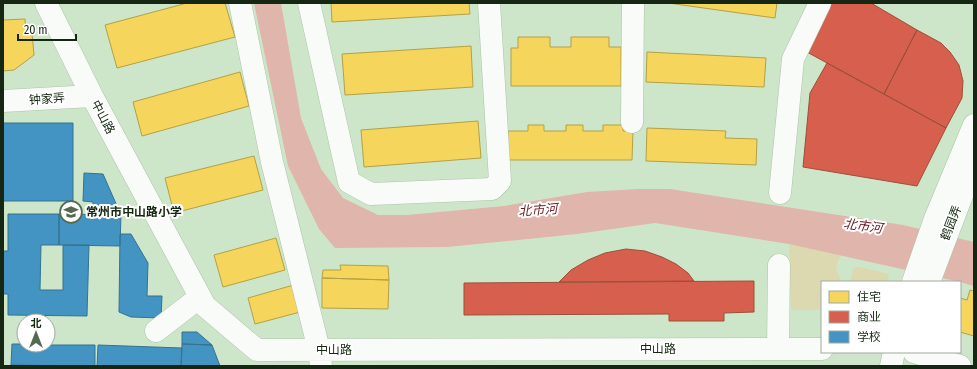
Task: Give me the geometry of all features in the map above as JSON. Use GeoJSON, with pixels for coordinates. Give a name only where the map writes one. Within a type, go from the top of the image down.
{"type":"FeatureCollection","features":[{"type":"Feature","properties":{"kind":"street","name":"中山路"},"geometry":{"type":"LineString","coordinates":[[46,3],[92,96],[205,306],[257,358],[388,358],[821,349]]}},
{"type":"Feature","properties":{"kind":"street"},"geometry":{"type":"LineString","coordinates":[[240,3],[272,162],[320,358]]}},
{"type":"Feature","properties":{"kind":"street"},"geometry":{"type":"LineString","coordinates":[[309,3],[349,182],[371,194],[492,189],[500,181],[489,3]]}},
{"type":"Feature","properties":{"kind":"street"},"geometry":{"type":"LineString","coordinates":[[632,122],[633,3]]}},
{"type":"Feature","properties":{"kind":"street"},"geometry":{"type":"LineString","coordinates":[[780,193],[793,59],[820,3]]}},
{"type":"Feature","properties":{"kind":"street","name":"钟家弄"},"geometry":{"type":"LineString","coordinates":[[3,101],[92,96]]}},
{"type":"Feature","properties":{"kind":"street","name":"鹤园弄"},"geometry":{"type":"LineString","coordinates":[[922,281],[974,125]]}},
{"type":"Feature","properties":{"kind":"street","name":"鹤园弄"},"geometry":{"type":"LineString","coordinates":[[942,222],[974,164]]}},
{"type":"Feature","properties":{"kind":"street"},"geometry":{"type":"LineString","coordinates":[[778,349],[779,265]]}},
{"type":"Feature","properties":{"kind":"street"},"geometry":{"type":"LineString","coordinates":[[156,331],[200,297]]}},
{"type":"Feature","properties":{"kind":"street"},"geometry":{"type":"LineString","coordinates":[[891,366],[894,353]]}},
{"type":"Feature","properties":{"kind":"street"},"geometry":{"type":"LineString","coordinates":[[904,366],[908,353]]}},
{"type":"Feature","properties":{"kind":"street"},"geometry":{"type":"LineString","coordinates":[[917,353],[960,366]]}},
{"type":"Feature","properties":{"kind":"shaded area"},"geometry":{"type":"Polygon","coordinates":[[[789,244],[841,255],[836,268],[841,281],[821,281],[821,310],[791,310],[789,244]]]}},
{"type":"Feature","properties":{"kind":"shaded area"},"geometry":{"type":"Polygon","coordinates":[[[855,267],[859,267],[889,274],[887,281],[850,281],[853,269],[855,267]]]}},
{"type":"Feature","properties":{"kind":"water","name":"北市河"},"geometry":{"type":"Polygon","coordinates":[[[254,3],[281,3],[301,118],[321,169],[343,198],[378,215],[407,215],[504,206],[587,192],[670,189],[903,225],[974,242],[974,286],[961,282],[961,281],[789,244],[655,223],[577,234],[447,247],[335,248],[319,229],[288,166],[254,3]]]}},
{"type":"Feature","properties":{"kind":"building: 住宅"},"geometry":{"type":"Polygon","coordinates":[[[187,3],[225,3],[235,37],[117,68],[105,25],[187,3]]]}},
{"type":"Feature","properties":{"kind":"building: 住宅"},"geometry":{"type":"Polygon","coordinates":[[[331,3],[469,3],[470,14],[332,22],[331,3]]]}},
{"type":"Feature","properties":{"kind":"building: 住宅"},"geometry":{"type":"Polygon","coordinates":[[[668,3],[777,3],[775,18],[668,3]]]}},
{"type":"Feature","properties":{"kind":"building: 住宅"},"geometry":{"type":"Polygon","coordinates":[[[25,19],[26,33],[32,33],[34,55],[14,70],[3,71],[3,20],[25,19]]]}},
{"type":"Feature","properties":{"kind":"building: 住宅"},"geometry":{"type":"Polygon","coordinates":[[[518,37],[550,37],[550,47],[571,47],[571,37],[609,37],[609,47],[621,47],[621,86],[511,86],[511,48],[518,48],[518,37]]]}},
{"type":"Feature","properties":{"kind":"building: 住宅"},"geometry":{"type":"Polygon","coordinates":[[[471,46],[473,87],[345,95],[342,54],[471,46]]]}},
{"type":"Feature","properties":{"kind":"building: 住宅"},"geometry":{"type":"Polygon","coordinates":[[[647,52],[766,58],[764,87],[646,82],[647,52]]]}},
{"type":"Feature","properties":{"kind":"building: 住宅"},"geometry":{"type":"Polygon","coordinates":[[[240,72],[249,106],[142,136],[133,102],[240,72]]]}},
{"type":"Feature","properties":{"kind":"building: 住宅"},"geometry":{"type":"Polygon","coordinates":[[[478,121],[481,158],[364,167],[361,130],[478,121]]]}},
{"type":"Feature","properties":{"kind":"building: 住宅"},"geometry":{"type":"Polygon","coordinates":[[[528,125],[544,125],[544,131],[566,131],[566,125],[583,125],[583,131],[603,131],[603,125],[623,125],[623,131],[633,131],[632,160],[508,160],[508,131],[528,131],[528,125]]]}},
{"type":"Feature","properties":{"kind":"building: 住宅"},"geometry":{"type":"Polygon","coordinates":[[[647,128],[726,131],[725,138],[757,139],[756,165],[646,161],[647,128]]]}},
{"type":"Feature","properties":{"kind":"building: 住宅"},"geometry":{"type":"Polygon","coordinates":[[[254,156],[263,190],[174,213],[165,178],[254,156]]]}},
{"type":"Feature","properties":{"kind":"building: 住宅"},"geometry":{"type":"Polygon","coordinates":[[[276,238],[285,270],[223,287],[214,255],[276,238]]]}},
{"type":"Feature","properties":{"kind":"building: 住宅"},"geometry":{"type":"Polygon","coordinates":[[[340,265],[388,266],[389,280],[322,278],[323,270],[341,270],[340,265]]]}},
{"type":"Feature","properties":{"kind":"building: 住宅"},"geometry":{"type":"Polygon","coordinates":[[[322,278],[389,280],[388,309],[322,308],[322,278]]]}},
{"type":"Feature","properties":{"kind":"building: 住宅"},"geometry":{"type":"Polygon","coordinates":[[[297,284],[304,311],[255,324],[248,298],[297,284]]]}},
{"type":"Feature","properties":{"kind":"building: 住宅"},"geometry":{"type":"Polygon","coordinates":[[[970,290],[974,291],[974,336],[961,332],[961,298],[967,300],[970,290]]]}},
{"type":"Feature","properties":{"kind":"building: 商业"},"geometry":{"type":"Polygon","coordinates":[[[830,3],[871,3],[917,30],[884,94],[805,51],[830,3]]]}},
{"type":"Feature","properties":{"kind":"building: 商业"},"geometry":{"type":"Polygon","coordinates":[[[917,30],[941,43],[950,52],[959,65],[963,81],[962,98],[946,128],[884,94],[917,30]]]}},
{"type":"Feature","properties":{"kind":"building: 商业"},"geometry":{"type":"Polygon","coordinates":[[[827,63],[946,128],[917,186],[803,167],[810,93],[827,63]]]}},
{"type":"Feature","properties":{"kind":"building: 商业"},"geometry":{"type":"Polygon","coordinates":[[[626,249],[645,251],[662,257],[676,264],[688,273],[694,281],[559,282],[571,270],[588,260],[605,253],[626,249]]]}},
{"type":"Feature","properties":{"kind":"building: 商业"},"geometry":{"type":"Polygon","coordinates":[[[754,281],[754,312],[724,313],[724,321],[669,321],[669,314],[464,315],[464,283],[754,281]]]}},
{"type":"Feature","properties":{"kind":"building: 学校"},"geometry":{"type":"Polygon","coordinates":[[[3,123],[73,123],[73,201],[3,201],[3,123]]]}},
{"type":"Feature","properties":{"kind":"building: 学校"},"geometry":{"type":"Polygon","coordinates":[[[84,173],[103,174],[121,215],[93,214],[93,202],[83,201],[84,173]]]}},
{"type":"Feature","properties":{"kind":"building: 学校"},"geometry":{"type":"Polygon","coordinates":[[[8,214],[59,214],[59,245],[41,245],[40,290],[63,290],[63,245],[89,245],[87,316],[56,316],[56,313],[16,313],[16,315],[8,315],[8,294],[3,294],[3,251],[8,251],[8,214]]]}},
{"type":"Feature","properties":{"kind":"building: 学校"},"geometry":{"type":"Polygon","coordinates":[[[59,214],[121,215],[120,246],[59,245],[59,214]]]}},
{"type":"Feature","properties":{"kind":"building: 学校"},"geometry":{"type":"Polygon","coordinates":[[[120,234],[131,234],[148,263],[147,296],[162,296],[161,318],[131,317],[119,312],[120,234]]]}},
{"type":"Feature","properties":{"kind":"building: 学校"},"geometry":{"type":"Polygon","coordinates":[[[182,332],[197,332],[212,345],[182,344],[182,332]]]}},
{"type":"Feature","properties":{"kind":"building: 学校"},"geometry":{"type":"Polygon","coordinates":[[[12,344],[16,344],[16,353],[56,353],[56,345],[95,345],[95,366],[11,365],[12,344]]]}},
{"type":"Feature","properties":{"kind":"building: 学校"},"geometry":{"type":"Polygon","coordinates":[[[182,344],[212,345],[220,366],[181,366],[182,344]]]}},
{"type":"Feature","properties":{"kind":"building: 学校"},"geometry":{"type":"Polygon","coordinates":[[[98,345],[182,348],[181,366],[97,366],[98,345]]]}},
{"type":"Feature","properties":{"kind":"place","name":"常州市中山路小学"},"geometry":{"type":"Point","coordinates":[71,212]}}]}
